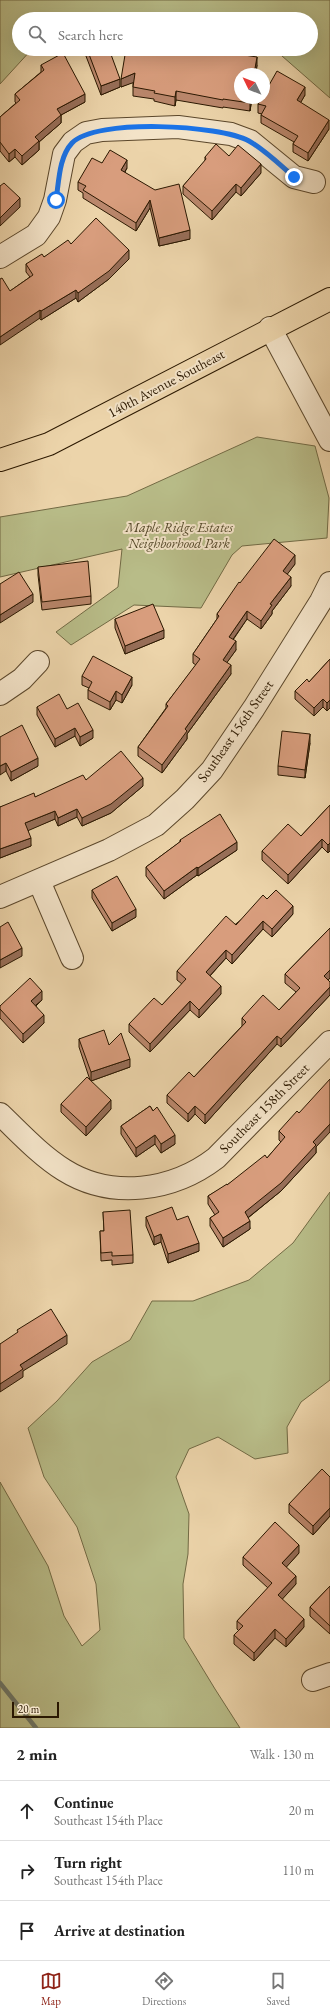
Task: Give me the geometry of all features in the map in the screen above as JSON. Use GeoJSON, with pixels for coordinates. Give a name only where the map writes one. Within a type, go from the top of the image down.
{"type":"FeatureCollection","features":[{"type":"Feature","properties":{"kind":"main road","name":"140th Avenue Southeast"},"geometry":{"type":"LineString","coordinates":[[0,460],[50,444],[330,298]]}},
{"type":"Feature","properties":{"kind":"street"},"geometry":{"type":"LineString","coordinates":[[0,256],[36,234],[49,216],[56,200],[64,154],[73,142],[86,133],[102,130],[178,127],[231,134],[250,141],[294,177],[314,182]]}},
{"type":"Feature","properties":{"kind":"street"},"geometry":{"type":"LineString","coordinates":[[270,328],[330,440]]}},
{"type":"Feature","properties":{"kind":"street","name":"Southeast 156th Street"},"geometry":{"type":"LineString","coordinates":[[0,897],[109,850],[156,825],[185,799],[212,770],[251,712],[321,601],[330,583]]}},
{"type":"Feature","properties":{"kind":"street"},"geometry":{"type":"LineString","coordinates":[[0,694],[22,679],[38,662]]}},
{"type":"Feature","properties":{"kind":"street"},"geometry":{"type":"LineString","coordinates":[[39,881],[72,958]]}},
{"type":"Feature","properties":{"kind":"street","name":"Southeast 158th Street"},"geometry":{"type":"LineString","coordinates":[[0,1114],[48,1160],[65,1171],[94,1183],[130,1189],[171,1183],[202,1169],[216,1158],[330,1042]]}},
{"type":"Feature","properties":{"kind":"green space"},"geometry":{"type":"Polygon","coordinates":[[[0,0],[330,0],[330,98],[282,56],[318,56],[318,12],[12,12],[12,56],[26,56],[0,84],[0,0]]]}},
{"type":"Feature","properties":{"kind":"green space","name":"Maple Ridge Estates Neighborhood Park"},"geometry":{"type":"Polygon","coordinates":[[[257,437],[315,446],[329,498],[327,538],[242,546],[232,555],[201,608],[134,605],[71,645],[56,632],[118,587],[122,549],[0,577],[0,517],[127,496],[257,437]]]}},
{"type":"Feature","properties":{"kind":"green space"},"geometry":{"type":"Polygon","coordinates":[[[330,1192],[330,1380],[301,1402],[287,1427],[288,1453],[255,1459],[218,1437],[189,1449],[176,1477],[189,1514],[188,1554],[183,1584],[184,1638],[240,1728],[0,1728],[0,1482],[48,1566],[64,1616],[82,1646],[100,1630],[96,1584],[77,1527],[44,1477],[28,1428],[57,1401],[92,1362],[130,1340],[152,1301],[193,1301],[249,1280],[293,1243],[330,1192]]]}},
{"type":"Feature","properties":{"kind":"building"},"geometry":{"type":"Polygon","coordinates":[[[58,56],[65,56],[85,94],[57,109],[61,115],[35,137],[39,141],[22,156],[15,149],[9,154],[0,142],[0,117],[20,100],[15,94],[44,70],[41,65],[58,56]]]}},
{"type":"Feature","properties":{"kind":"building"},"geometry":{"type":"Polygon","coordinates":[[[90,56],[112,56],[120,79],[101,86],[90,56]]]}},
{"type":"Feature","properties":{"kind":"building"},"geometry":{"type":"Polygon","coordinates":[[[125,56],[257,57],[255,68],[234,68],[234,101],[176,91],[175,97],[154,93],[155,91],[133,87],[135,73],[121,79],[125,56]]]}},
{"type":"Feature","properties":{"kind":"building"},"geometry":{"type":"Polygon","coordinates":[[[277,71],[305,87],[297,100],[329,120],[308,153],[293,144],[298,136],[261,115],[266,106],[258,104],[270,104],[270,83],[277,71]]]}},
{"type":"Feature","properties":{"kind":"building"},"geometry":{"type":"Polygon","coordinates":[[[216,144],[229,156],[238,145],[261,164],[241,188],[236,184],[212,211],[183,186],[206,159],[205,157],[216,144]]]}},
{"type":"Feature","properties":{"kind":"building"},"geometry":{"type":"Polygon","coordinates":[[[110,150],[127,160],[121,170],[155,190],[179,184],[190,230],[159,238],[150,200],[136,223],[83,190],[86,186],[78,182],[92,158],[102,163],[110,150]]]}},
{"type":"Feature","properties":{"kind":"building"},"geometry":{"type":"Polygon","coordinates":[[[4,183],[20,198],[0,218],[0,186],[4,183]]]}},
{"type":"Feature","properties":{"kind":"building"},"geometry":{"type":"Polygon","coordinates":[[[96,218],[129,250],[109,271],[78,293],[76,290],[41,311],[40,310],[0,337],[0,279],[2,278],[10,291],[33,275],[26,264],[42,254],[44,257],[68,240],[71,244],[96,218]]]}},
{"type":"Feature","properties":{"kind":"building"},"geometry":{"type":"Polygon","coordinates":[[[274,539],[295,555],[283,571],[291,577],[270,604],[272,605],[261,621],[247,611],[229,637],[236,641],[223,660],[231,665],[185,729],[187,731],[162,765],[138,747],[168,706],[166,704],[200,659],[193,654],[219,616],[217,614],[239,582],[240,583],[274,539]]]}},
{"type":"Feature","properties":{"kind":"building"},"geometry":{"type":"Polygon","coordinates":[[[88,561],[91,596],[42,602],[38,567],[88,561]]]}},
{"type":"Feature","properties":{"kind":"building"},"geometry":{"type":"Polygon","coordinates":[[[19,572],[33,594],[0,615],[0,584],[19,572]]]}},
{"type":"Feature","properties":{"kind":"building"},"geometry":{"type":"Polygon","coordinates":[[[153,604],[164,630],[125,646],[115,619],[153,604]]]}},
{"type":"Feature","properties":{"kind":"building"},"geometry":{"type":"Polygon","coordinates":[[[93,656],[132,677],[122,695],[116,691],[110,702],[88,690],[92,682],[82,676],[93,656]]]}},
{"type":"Feature","properties":{"kind":"building"},"geometry":{"type":"Polygon","coordinates":[[[330,659],[330,700],[327,703],[323,699],[314,708],[295,691],[307,679],[309,682],[330,659]]]}},
{"type":"Feature","properties":{"kind":"building"},"geometry":{"type":"Polygon","coordinates":[[[59,694],[67,709],[78,703],[93,730],[80,737],[75,728],[55,739],[37,707],[59,694]]]}},
{"type":"Feature","properties":{"kind":"building"},"geometry":{"type":"Polygon","coordinates":[[[22,725],[38,758],[11,772],[6,763],[0,766],[0,737],[22,725]]]}},
{"type":"Feature","properties":{"kind":"building"},"geometry":{"type":"Polygon","coordinates":[[[282,731],[310,734],[305,770],[278,766],[282,731]]]}},
{"type":"Feature","properties":{"kind":"building"},"geometry":{"type":"Polygon","coordinates":[[[121,751],[143,778],[111,804],[82,818],[77,809],[58,818],[55,811],[25,823],[31,838],[0,849],[0,807],[34,793],[35,797],[83,775],[86,780],[121,751]]]}},
{"type":"Feature","properties":{"kind":"building"},"geometry":{"type":"Polygon","coordinates":[[[330,805],[330,843],[328,845],[322,839],[288,875],[262,851],[288,824],[301,836],[330,805]]]}},
{"type":"Feature","properties":{"kind":"building"},"geometry":{"type":"Polygon","coordinates":[[[220,814],[237,842],[198,868],[197,867],[164,891],[146,867],[181,841],[180,840],[220,814]]]}},
{"type":"Feature","properties":{"kind":"building"},"geometry":{"type":"Polygon","coordinates":[[[117,876],[136,909],[112,923],[92,890],[117,876]]]}},
{"type":"Feature","properties":{"kind":"building"},"geometry":{"type":"Polygon","coordinates":[[[276,890],[293,906],[272,929],[263,921],[232,955],[226,950],[206,972],[221,986],[199,1010],[190,1001],[150,1044],[129,1024],[154,998],[162,1005],[186,979],[177,971],[226,916],[236,925],[263,895],[267,899],[276,890]]]}},
{"type":"Feature","properties":{"kind":"building"},"geometry":{"type":"Polygon","coordinates":[[[8,922],[22,948],[0,960],[0,927],[8,922]]]}},
{"type":"Feature","properties":{"kind":"building"},"geometry":{"type":"Polygon","coordinates":[[[330,928],[330,970],[324,976],[330,982],[330,987],[281,1039],[277,1036],[205,1115],[195,1106],[188,1114],[167,1095],[189,1072],[194,1077],[246,1022],[242,1018],[263,995],[279,1010],[300,988],[285,974],[330,928]]]}},
{"type":"Feature","properties":{"kind":"building"},"geometry":{"type":"Polygon","coordinates":[[[30,978],[42,991],[31,1001],[44,1015],[23,1034],[0,1009],[0,1006],[30,978]]]}},
{"type":"Feature","properties":{"kind":"building"},"geometry":{"type":"Polygon","coordinates":[[[104,1030],[109,1045],[121,1033],[130,1059],[91,1072],[79,1039],[104,1030]]]}},
{"type":"Feature","properties":{"kind":"building"},"geometry":{"type":"Polygon","coordinates":[[[87,1077],[111,1100],[86,1127],[61,1104],[87,1077]]]}},
{"type":"Feature","properties":{"kind":"building"},"geometry":{"type":"Polygon","coordinates":[[[330,1079],[330,1124],[313,1142],[316,1145],[281,1183],[245,1212],[250,1221],[223,1238],[210,1218],[219,1212],[208,1196],[227,1185],[265,1155],[267,1158],[285,1137],[279,1131],[297,1111],[299,1113],[330,1079]]]}},
{"type":"Feature","properties":{"kind":"building"},"geometry":{"type":"Polygon","coordinates":[[[150,1106],[153,1111],[157,1107],[175,1135],[161,1144],[155,1135],[136,1148],[121,1126],[150,1106]]]}},
{"type":"Feature","properties":{"kind":"building"},"geometry":{"type":"Polygon","coordinates":[[[172,1207],[177,1220],[188,1216],[199,1243],[168,1254],[161,1234],[154,1237],[146,1217],[172,1207]]]}},
{"type":"Feature","properties":{"kind":"building"},"geometry":{"type":"Polygon","coordinates":[[[130,1210],[133,1255],[112,1256],[112,1252],[101,1253],[100,1231],[104,1231],[103,1212],[130,1210]]]}},
{"type":"Feature","properties":{"kind":"building"},"geometry":{"type":"Polygon","coordinates":[[[51,1309],[67,1335],[20,1365],[23,1369],[0,1384],[0,1344],[18,1332],[17,1330],[51,1309]]]}},
{"type":"Feature","properties":{"kind":"building"},"geometry":{"type":"Polygon","coordinates":[[[322,1469],[330,1477],[330,1508],[313,1526],[289,1504],[322,1469]]]}},
{"type":"Feature","properties":{"kind":"building"},"geometry":{"type":"Polygon","coordinates":[[[275,1522],[299,1545],[282,1563],[296,1576],[278,1595],[304,1619],[286,1639],[275,1629],[254,1653],[234,1635],[243,1626],[237,1621],[272,1583],[243,1557],[275,1522]]]}},
{"type":"Feature","properties":{"kind":"building"},"geometry":{"type":"Polygon","coordinates":[[[330,1586],[330,1626],[310,1607],[330,1586]]]}},
{"type":"Feature","properties":{"kind":"waterway"},"geometry":{"type":"LineString","coordinates":[[0,1683],[36,1728]]}},
{"type":"Feature","properties":{"kind":"route"},"geometry":{"type":"LineString","coordinates":[[56,200],[64,154],[73,142],[86,133],[102,130],[178,127],[231,134],[250,141],[294,177]]}}]}
